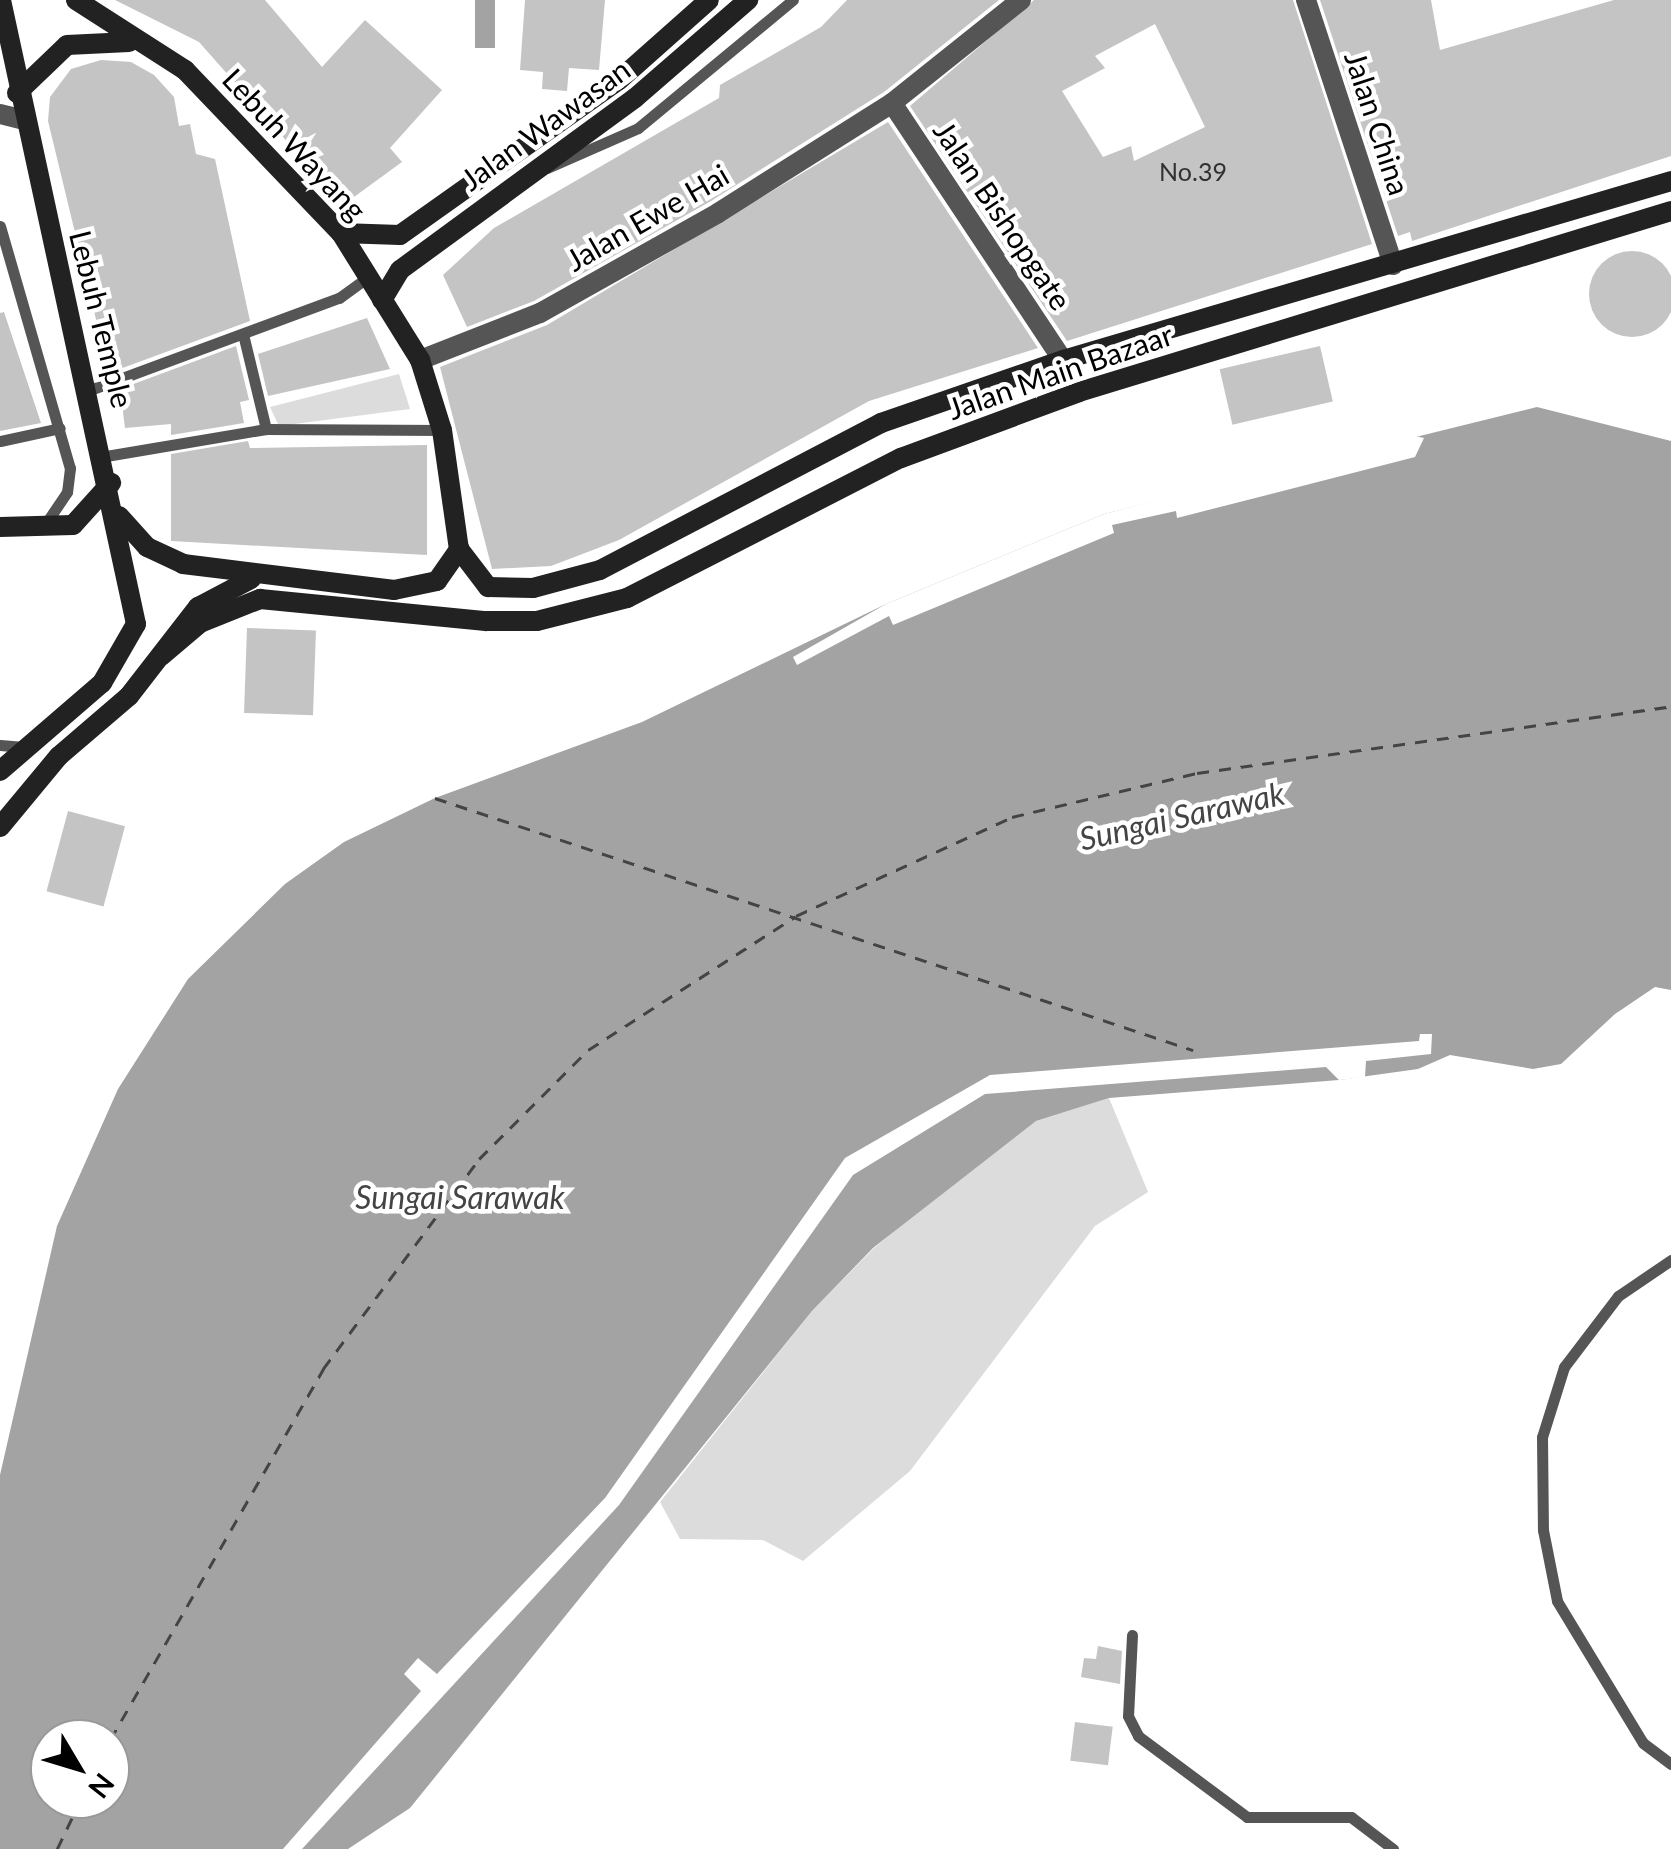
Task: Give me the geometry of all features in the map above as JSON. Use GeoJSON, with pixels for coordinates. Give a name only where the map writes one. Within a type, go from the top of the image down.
{"type":"FeatureCollection","features":[{"type":"Feature","properties":{"kind":"main road"},"geometry":{"type":"LineString","coordinates":[[1,0],[17,94]]}},
{"type":"Feature","properties":{"kind":"main road","name":"Lebuh Wayang"},"geometry":{"type":"LineString","coordinates":[[76,0],[130,42],[186,70],[341,233],[420,360],[442,430],[459,549]]}},
{"type":"Feature","properties":{"kind":"main road","name":"Jalan Wawasan"},"geometry":{"type":"LineString","coordinates":[[341,233],[400,234],[618,80],[709,0]]}},
{"type":"Feature","properties":{"kind":"main road","name":"Jalan Wawasan"},"geometry":{"type":"LineString","coordinates":[[382,300],[400,270],[526,173],[635,98],[748,0]]}},
{"type":"Feature","properties":{"kind":"main road"},"geometry":{"type":"LineString","coordinates":[[17,94],[67,46],[130,42]]}},
{"type":"Feature","properties":{"kind":"main road","name":"Lebuh Temple"},"geometry":{"type":"LineString","coordinates":[[0,771],[10,746],[102,682],[130,645],[136,624],[106,456],[17,94]]}},
{"type":"Feature","properties":{"kind":"main road","name":"Jalan Main Bazaar"},"geometry":{"type":"LineString","coordinates":[[459,549],[475,577],[503,588],[600,570],[881,423],[1063,360],[1671,181]]}},
{"type":"Feature","properties":{"kind":"main road","name":"Jalan Main Bazaar"},"geometry":{"type":"LineString","coordinates":[[161,656],[200,622],[260,599],[486,621],[537,620],[627,598],[900,458],[1079,392],[1671,210]]}},
{"type":"Feature","properties":{"kind":"main road"},"geometry":{"type":"LineString","coordinates":[[0,526],[73,526],[111,482]]}},
{"type":"Feature","properties":{"kind":"main road"},"geometry":{"type":"LineString","coordinates":[[118,516],[167,558],[261,576],[394,590],[437,580],[459,549]]}},
{"type":"Feature","properties":{"kind":"main road"},"geometry":{"type":"LineString","coordinates":[[0,827],[161,656],[209,598],[261,576]]}},
{"type":"Feature","properties":{"kind":"main road"},"geometry":{"type":"LineString","coordinates":[[394,590],[428,615]]}},
{"type":"Feature","properties":{"kind":"street","name":"Jalan Ewe Hai"},"geometry":{"type":"LineString","coordinates":[[420,360],[540,313],[892,103],[1021,0]]}},
{"type":"Feature","properties":{"kind":"street","name":"Jalan China"},"geometry":{"type":"LineString","coordinates":[[1306,0],[1393,265]]}},
{"type":"Feature","properties":{"kind":"street","name":"Jalan Bishopgate"},"geometry":{"type":"LineString","coordinates":[[892,103],[1063,360]]}},
{"type":"Feature","properties":{"kind":"street"},"geometry":{"type":"LineString","coordinates":[[0,114],[24,120]]}},
{"type":"Feature","properties":{"kind":"lane"},"geometry":{"type":"LineString","coordinates":[[526,173],[570,164],[638,128],[793,0]]}},
{"type":"Feature","properties":{"kind":"lane"},"geometry":{"type":"LineString","coordinates":[[0,226],[60,428],[68,492],[42,528]]}},
{"type":"Feature","properties":{"kind":"lane"},"geometry":{"type":"LineString","coordinates":[[88,391],[339,298],[368,277]]}},
{"type":"Feature","properties":{"kind":"lane"},"geometry":{"type":"LineString","coordinates":[[243,334],[266,428]]}},
{"type":"Feature","properties":{"kind":"lane"},"geometry":{"type":"LineString","coordinates":[[0,441],[60,428]]}},
{"type":"Feature","properties":{"kind":"lane"},"geometry":{"type":"LineString","coordinates":[[106,456],[266,428],[442,430]]}},
{"type":"Feature","properties":{"kind":"lane"},"geometry":{"type":"LineString","coordinates":[[1671,1260],[1618,1296],[1564,1367],[1542,1437],[1543,1530],[1557,1601],[1643,1742],[1671,1764]]}},
{"type":"Feature","properties":{"kind":"lane"},"geometry":{"type":"LineString","coordinates":[[1132,1635],[1128,1716],[1138,1736],[1248,1817],[1352,1817],[1392,1849]]}},
{"type":"Feature","properties":{"kind":"shaded area"},"geometry":{"type":"Polygon","coordinates":[[[399,374],[410,409],[279,426],[270,407],[399,374]]]}},
{"type":"Feature","properties":{"kind":"shaded area"},"geometry":{"type":"Polygon","coordinates":[[[1109,1098],[1148,1192],[1095,1226],[910,1471],[803,1561],[763,1540],[680,1539],[660,1502],[812,1311],[873,1249],[1001,1143],[1036,1121],[1109,1098]]]}},
{"type":"Feature","properties":{"kind":"water"},"geometry":{"type":"Polygon","coordinates":[[[475,0],[495,0],[495,48],[475,48],[475,0]]]}},
{"type":"Feature","properties":{"kind":"water","name":"Sungai Sarawak"},"geometry":{"type":"Polygon","coordinates":[[[1537,407],[1671,441],[1671,990],[1655,987],[1615,1014],[1561,1064],[1533,1069],[1450,1055],[1418,1069],[1339,1080],[1109,1098],[1036,1121],[873,1248],[812,1311],[410,1808],[348,1849],[0,1849],[0,1475],[57,1226],[118,1089],[188,979],[285,884],[344,842],[435,798],[642,722],[886,604],[1104,514],[1537,407]]]}},
{"type":"Feature","properties":{"kind":"pier"},"geometry":{"type":"Polygon","coordinates":[[[1410,435],[1424,438],[1415,457],[1177,518],[1176,511],[1112,525],[1114,533],[893,625],[889,616],[797,665],[793,657],[886,604],[1104,514],[1410,435]]]}},
{"type":"Feature","properties":{"kind":"pier"},"geometry":{"type":"Polygon","coordinates":[[[1420,1034],[1432,1034],[1431,1054],[1366,1061],[1365,1077],[1339,1080],[1326,1067],[985,1094],[853,1175],[619,1505],[302,1849],[283,1849],[421,1691],[404,1674],[418,1658],[437,1674],[605,1498],[845,1158],[990,1075],[1419,1041],[1420,1034]]]}},
{"type":"Feature","properties":{"kind":"building"},"geometry":{"type":"Polygon","coordinates":[[[115,0],[265,0],[322,67],[365,20],[442,90],[390,148],[402,162],[343,205],[199,42],[115,0]]]}},
{"type":"Feature","properties":{"kind":"building"},"geometry":{"type":"Polygon","coordinates":[[[525,0],[605,0],[599,70],[569,68],[567,91],[542,89],[543,72],[520,70],[525,0]]]}},
{"type":"Feature","properties":{"kind":"building"},"geometry":{"type":"Polygon","coordinates":[[[847,0],[999,0],[884,92],[711,201],[534,301],[467,327],[443,275],[494,228],[719,98],[720,85],[821,27],[847,0]]]}},
{"type":"Feature","properties":{"kind":"building"},"geometry":{"type":"Polygon","coordinates":[[[1034,0],[1293,0],[1372,244],[1067,341],[910,106],[1034,0]],[[1155,24],[1095,56],[1105,68],[1062,91],[1103,157],[1131,146],[1134,161],[1205,127],[1155,24]]]}},
{"type":"Feature","properties":{"kind":"building"},"geometry":{"type":"Polygon","coordinates":[[[1320,0],[1431,0],[1440,50],[1614,0],[1671,0],[1671,156],[1412,241],[1410,232],[1398,236],[1320,0]]]}},
{"type":"Feature","properties":{"kind":"building"},"geometry":{"type":"Polygon","coordinates":[[[101,60],[131,62],[154,75],[174,97],[179,126],[190,124],[196,154],[215,159],[250,321],[109,373],[48,121],[50,97],[71,69],[101,60]]]}},
{"type":"Feature","properties":{"kind":"building"},"geometry":{"type":"Polygon","coordinates":[[[888,122],[1038,348],[869,401],[619,540],[551,566],[492,569],[440,367],[547,325],[888,122]]]}},
{"type":"Feature","properties":{"kind":"building"},"geometry":{"type":"Polygon","coordinates":[[[1632,251],[1656,258],[1668,270],[1675,294],[1668,318],[1656,330],[1632,337],[1608,330],[1596,318],[1589,294],[1596,270],[1608,258],[1632,251]]]}},
{"type":"Feature","properties":{"kind":"building"},"geometry":{"type":"Polygon","coordinates":[[[4,312],[41,423],[0,431],[0,313],[4,312]]]}},
{"type":"Feature","properties":{"kind":"building"},"geometry":{"type":"Polygon","coordinates":[[[367,318],[390,369],[268,396],[258,354],[367,318]]]}},
{"type":"Feature","properties":{"kind":"building"},"geometry":{"type":"Polygon","coordinates":[[[236,346],[249,400],[240,402],[244,423],[171,435],[171,424],[125,428],[120,389],[236,346]]]}},
{"type":"Feature","properties":{"kind":"building"},"geometry":{"type":"Polygon","coordinates":[[[1320,346],[1333,402],[1232,425],[1220,369],[1320,346]]]}},
{"type":"Feature","properties":{"kind":"building"},"geometry":{"type":"Polygon","coordinates":[[[248,441],[250,448],[427,445],[427,555],[171,541],[171,454],[248,441]]]}},
{"type":"Feature","properties":{"kind":"building"},"geometry":{"type":"Polygon","coordinates":[[[247,628],[316,630],[313,715],[244,713],[247,628]]]}},
{"type":"Feature","properties":{"kind":"building"},"geometry":{"type":"Polygon","coordinates":[[[68,811],[125,826],[104,906],[47,891],[68,811]]]}},
{"type":"Feature","properties":{"kind":"building"},"geometry":{"type":"Polygon","coordinates":[[[1098,1646],[1122,1651],[1120,1684],[1081,1677],[1084,1658],[1096,1659],[1098,1646]]]}},
{"type":"Feature","properties":{"kind":"building"},"geometry":{"type":"Polygon","coordinates":[[[1075,1722],[1113,1727],[1108,1765],[1070,1761],[1075,1722]]]}},
{"type":"Feature","properties":{"kind":"ferry route"},"geometry":{"type":"LineString","coordinates":[[122,1719],[323,1369],[479,1159],[588,1050],[796,916],[1012,817],[1197,773],[1671,706]]}},
{"type":"Feature","properties":{"kind":"ferry route"},"geometry":{"type":"LineString","coordinates":[[435,798],[1193,1050]]}},
{"type":"Feature","properties":{"kind":"ferry route"},"geometry":{"type":"LineString","coordinates":[[57,1849],[71,1819]]}}]}
